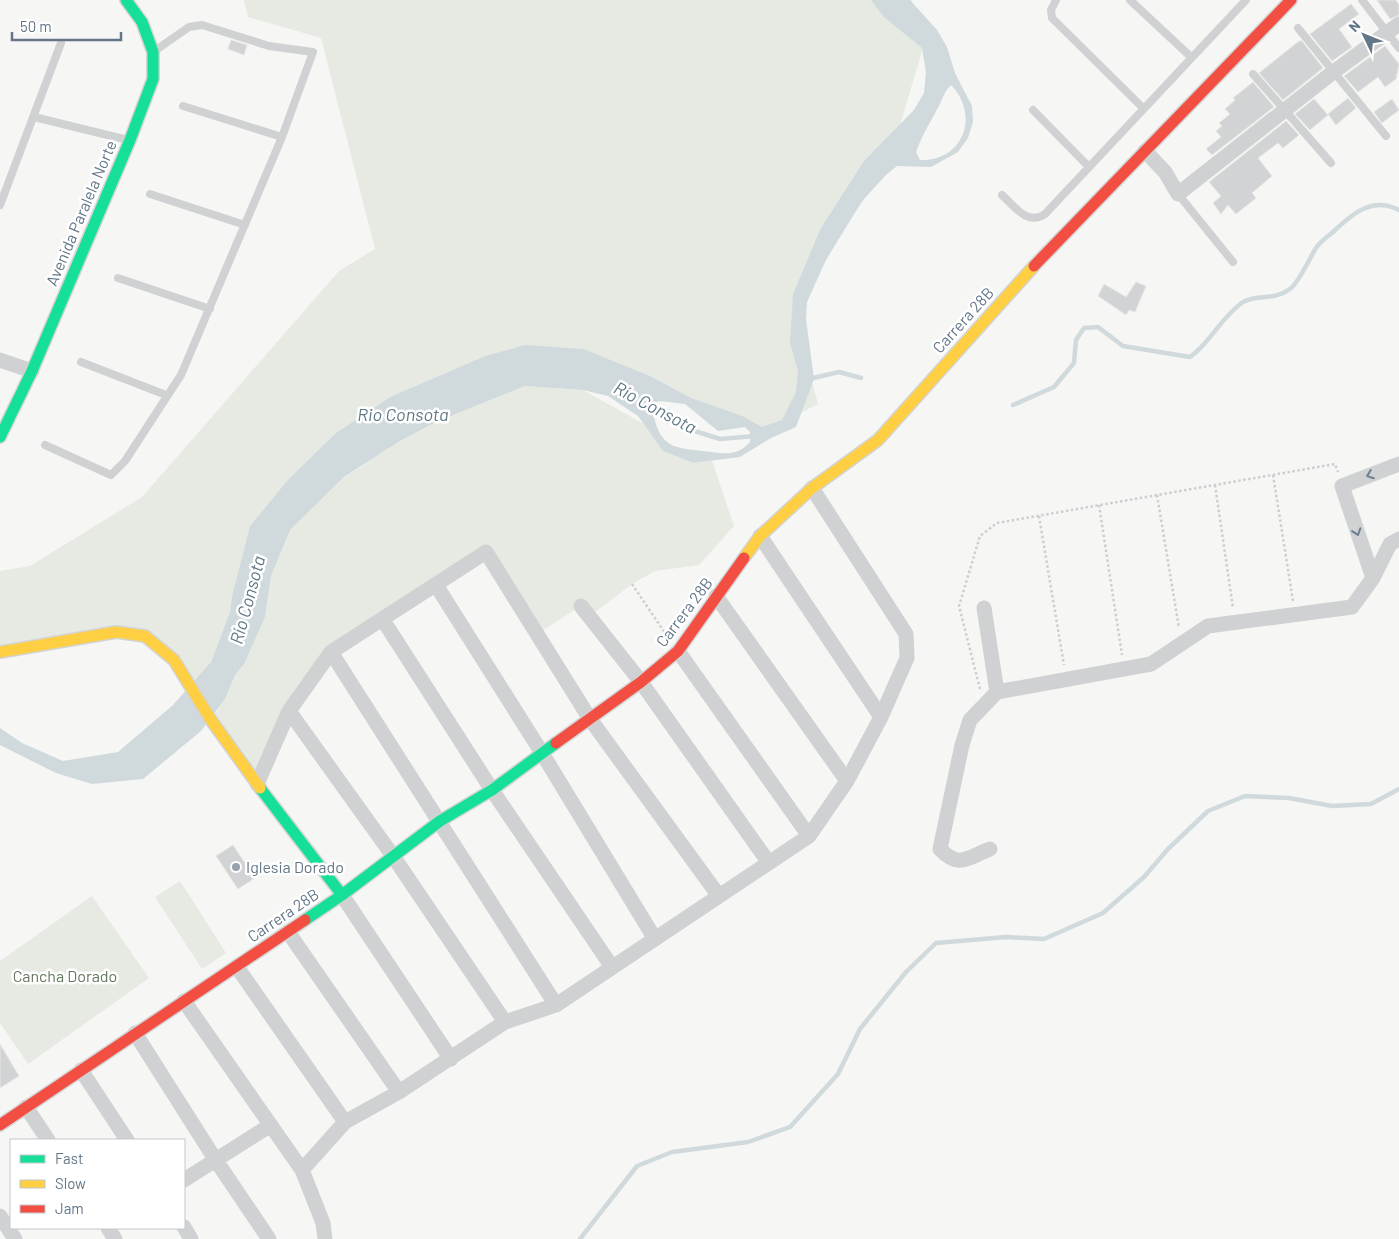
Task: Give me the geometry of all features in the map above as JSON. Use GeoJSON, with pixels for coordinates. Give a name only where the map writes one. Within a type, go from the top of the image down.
{"type":"FeatureCollection","features":[{"type":"Feature","properties":{"kind":"street","name":"Avenida Paralela Norte"},"geometry":{"type":"LineString","coordinates":[[0,437],[32,371],[130,140],[153,79],[153,52],[142,22],[126,0]]}},
{"type":"Feature","properties":{"kind":"street","name":"Carrera 28B"},"geometry":{"type":"LineString","coordinates":[[0,1125],[342,895],[440,821],[492,790],[641,682],[678,652],[760,536],[812,488],[878,440],[1037,263],[1290,0]]}},
{"type":"Feature","properties":{"kind":"street"},"geometry":{"type":"LineString","coordinates":[[1145,151],[1166,172],[1178,194],[1332,73],[1393,28]]}},
{"type":"Feature","properties":{"kind":"street"},"geometry":{"type":"LineString","coordinates":[[0,360],[32,371]]}},
{"type":"Feature","properties":{"kind":"street"},"geometry":{"type":"LineString","coordinates":[[1373,578],[1342,486],[1399,464]]}},
{"type":"Feature","properties":{"kind":"street"},"geometry":{"type":"LineString","coordinates":[[302,1170],[345,1122],[399,1092],[505,1022],[556,1006],[809,836],[847,780],[881,717],[907,658],[906,634],[812,488]]}},
{"type":"Feature","properties":{"kind":"street"},"geometry":{"type":"LineString","coordinates":[[760,536],[881,717]]}},
{"type":"Feature","properties":{"kind":"street"},"geometry":{"type":"LineString","coordinates":[[990,849],[958,862],[950,859],[940,849],[970,720],[997,692],[1152,664],[1208,626],[1352,607],[1373,578],[1390,544],[1399,539]]}},
{"type":"Feature","properties":{"kind":"street"},"geometry":{"type":"LineString","coordinates":[[257,784],[289,712],[331,652],[486,552],[590,719],[719,896]]}},
{"type":"Feature","properties":{"kind":"street"},"geometry":{"type":"LineString","coordinates":[[436,586],[542,752],[655,939]]}},
{"type":"Feature","properties":{"kind":"street"},"geometry":{"type":"LineString","coordinates":[[716,596],[847,780]]}},
{"type":"Feature","properties":{"kind":"street"},"geometry":{"type":"LineString","coordinates":[[581,606],[641,682],[769,863]]}},
{"type":"Feature","properties":{"kind":"street"},"geometry":{"type":"LineString","coordinates":[[984,608],[997,692]]}},
{"type":"Feature","properties":{"kind":"street"},"geometry":{"type":"LineString","coordinates":[[383,620],[492,790],[612,967]]}},
{"type":"Feature","properties":{"kind":"street"},"geometry":{"type":"LineString","coordinates":[[0,652],[116,632],[145,636],[174,660],[211,720],[257,784],[342,895],[451,1058]]}},
{"type":"Feature","properties":{"kind":"street"},"geometry":{"type":"LineString","coordinates":[[331,652],[556,1006]]}},
{"type":"Feature","properties":{"kind":"street"},"geometry":{"type":"LineString","coordinates":[[678,652],[809,836]]}},
{"type":"Feature","properties":{"kind":"street"},"geometry":{"type":"LineString","coordinates":[[289,712],[393,856],[505,1022]]}},
{"type":"Feature","properties":{"kind":"street"},"geometry":{"type":"LineString","coordinates":[[288,932],[399,1092]]}},
{"type":"Feature","properties":{"kind":"street"},"geometry":{"type":"LineString","coordinates":[[237,967],[345,1122]]}},
{"type":"Feature","properties":{"kind":"street"},"geometry":{"type":"LineString","coordinates":[[184,1001],[302,1170],[323,1223],[325,1239]]}},
{"type":"Feature","properties":{"kind":"street"},"geometry":{"type":"LineString","coordinates":[[135,1033],[215,1160],[270,1239]]}},
{"type":"Feature","properties":{"kind":"street"},"geometry":{"type":"LineString","coordinates":[[81,1070],[126,1139]]}},
{"type":"Feature","properties":{"kind":"street"},"geometry":{"type":"LineString","coordinates":[[26,1107],[47,1139]]}},
{"type":"Feature","properties":{"kind":"street"},"geometry":{"type":"LineString","coordinates":[[185,1179],[271,1125]]}},
{"type":"Feature","properties":{"kind":"street"},"geometry":{"type":"LineString","coordinates":[[0,1216],[15,1239]]}},
{"type":"Feature","properties":{"kind":"lane"},"geometry":{"type":"LineString","coordinates":[[1056,0],[1050,10],[1052,18],[1143,108]]}},
{"type":"Feature","properties":{"kind":"lane"},"geometry":{"type":"LineString","coordinates":[[1130,0],[1191,57]]}},
{"type":"Feature","properties":{"kind":"lane"},"geometry":{"type":"LineString","coordinates":[[1002,195],[1029,219],[1037,220],[1246,0]]}},
{"type":"Feature","properties":{"kind":"lane"},"geometry":{"type":"LineString","coordinates":[[1362,0],[1393,28],[1399,48]]}},
{"type":"Feature","properties":{"kind":"lane"},"geometry":{"type":"LineString","coordinates":[[45,445],[111,475],[125,461],[180,375],[282,138],[313,52],[269,46],[202,25],[188,27],[153,52]]}},
{"type":"Feature","properties":{"kind":"lane"},"geometry":{"type":"LineString","coordinates":[[1298,28],[1332,73],[1386,136]]}},
{"type":"Feature","properties":{"kind":"lane"},"geometry":{"type":"LineString","coordinates":[[0,205],[61,43]]}},
{"type":"Feature","properties":{"kind":"lane"},"geometry":{"type":"LineString","coordinates":[[1253,74],[1331,163]]}},
{"type":"Feature","properties":{"kind":"lane"},"geometry":{"type":"LineString","coordinates":[[183,106],[282,138]]}},
{"type":"Feature","properties":{"kind":"lane"},"geometry":{"type":"LineString","coordinates":[[1033,110],[1089,167]]}},
{"type":"Feature","properties":{"kind":"lane"},"geometry":{"type":"LineString","coordinates":[[34,117],[130,140]]}},
{"type":"Feature","properties":{"kind":"lane"},"geometry":{"type":"LineString","coordinates":[[150,194],[245,226]]}},
{"type":"Feature","properties":{"kind":"lane"},"geometry":{"type":"LineString","coordinates":[[1178,194],[1233,262]]}},
{"type":"Feature","properties":{"kind":"lane"},"geometry":{"type":"LineString","coordinates":[[118,278],[210,309]]}},
{"type":"Feature","properties":{"kind":"lane"},"geometry":{"type":"LineString","coordinates":[[81,362],[166,395]]}},
{"type":"Feature","properties":{"kind":"path"},"geometry":{"type":"LineString","coordinates":[[984,706],[959,606],[980,536],[997,523],[1335,464]]}},
{"type":"Feature","properties":{"kind":"path"},"geometry":{"type":"LineString","coordinates":[[1273,474],[1295,614]]}},
{"type":"Feature","properties":{"kind":"path"},"geometry":{"type":"LineString","coordinates":[[1215,485],[1235,622]]}},
{"type":"Feature","properties":{"kind":"path"},"geometry":{"type":"LineString","coordinates":[[1157,495],[1181,644]]}},
{"type":"Feature","properties":{"kind":"path"},"geometry":{"type":"LineString","coordinates":[[1099,505],[1124,669]]}},
{"type":"Feature","properties":{"kind":"path"},"geometry":{"type":"LineString","coordinates":[[1039,516],[1066,679]]}},
{"type":"Feature","properties":{"kind":"path"},"geometry":{"type":"LineString","coordinates":[[632,584],[678,652]]}},
{"type":"Feature","properties":{"kind":"green space"},"geometry":{"type":"Polygon","coordinates":[[[244,0],[911,0],[928,31],[889,162],[792,307],[818,404],[764,431],[525,346],[485,356],[390,397],[336,433],[250,526],[232,596],[230,612],[211,662],[191,687],[145,636],[0,652],[0,571],[30,566],[142,497],[339,271],[375,249],[321,38],[248,17],[244,0]]]}},
{"type":"Feature","properties":{"kind":"green space"},"geometry":{"type":"Polygon","coordinates":[[[525,386],[583,390],[644,424],[663,451],[693,463],[712,461],[734,526],[699,565],[655,571],[632,584],[590,616],[581,606],[537,634],[486,553],[331,652],[257,784],[211,720],[225,699],[235,675],[265,617],[271,576],[290,530],[341,480],[400,441],[436,422],[525,386]]]}},
{"type":"Feature","properties":{"kind":"green space"},"geometry":{"type":"Polygon","coordinates":[[[180,881],[226,953],[202,969],[155,897],[180,881]]]}},
{"type":"Feature","properties":{"kind":"green space","name":"Cancha Dorado"},"geometry":{"type":"Polygon","coordinates":[[[92,896],[149,978],[28,1064],[0,1023],[0,961],[92,896]]]}},
{"type":"Feature","properties":{"kind":"water","name":"Rio Consota"},"geometry":{"type":"Polygon","coordinates":[[[871,0],[910,0],[937,30],[947,47],[955,73],[972,106],[973,122],[968,138],[958,152],[931,167],[897,166],[886,175],[862,201],[826,260],[807,302],[806,319],[814,379],[796,427],[771,438],[740,457],[693,463],[663,451],[638,416],[608,396],[583,390],[525,386],[436,422],[400,441],[344,477],[290,530],[271,576],[265,617],[244,664],[235,675],[225,699],[201,731],[143,779],[92,784],[56,773],[0,745],[0,728],[22,743],[63,761],[118,752],[173,705],[211,662],[230,612],[232,596],[250,526],[288,480],[336,433],[390,397],[485,356],[525,345],[583,349],[650,376],[691,398],[742,416],[762,427],[782,420],[796,392],[798,371],[790,343],[793,294],[821,228],[864,161],[914,110],[924,93],[926,72],[922,48],[884,17],[871,0]],[[951,85],[918,146],[916,152],[920,160],[935,158],[947,153],[957,145],[963,134],[966,122],[965,110],[960,97],[951,85]],[[660,401],[653,403],[652,410],[658,430],[667,442],[679,448],[728,453],[745,447],[750,442],[750,432],[745,427],[718,431],[685,404],[660,401]]]}},
{"type":"Feature","properties":{"kind":"building"},"geometry":{"type":"Polygon","coordinates":[[[1377,0],[1396,0],[1399,5],[1399,15],[1390,19],[1377,0]]]}},
{"type":"Feature","properties":{"kind":"building"},"geometry":{"type":"Polygon","coordinates":[[[1351,4],[1359,14],[1339,29],[1352,47],[1332,61],[1310,34],[1351,4]]]}},
{"type":"Feature","properties":{"kind":"building"},"geometry":{"type":"Polygon","coordinates":[[[231,40],[247,45],[244,55],[228,49],[231,40]]]}},
{"type":"Feature","properties":{"kind":"building"},"geometry":{"type":"Polygon","coordinates":[[[1299,41],[1302,41],[1323,68],[1283,100],[1259,73],[1299,41]]]}},
{"type":"Feature","properties":{"kind":"building"},"geometry":{"type":"Polygon","coordinates":[[[1385,46],[1399,64],[1396,79],[1385,87],[1378,77],[1358,92],[1344,76],[1385,46]]]}},
{"type":"Feature","properties":{"kind":"building"},"geometry":{"type":"Polygon","coordinates":[[[1253,82],[1274,107],[1212,155],[1206,149],[1221,137],[1216,131],[1222,126],[1219,123],[1230,114],[1225,109],[1235,100],[1233,98],[1253,82]]]}},
{"type":"Feature","properties":{"kind":"building"},"geometry":{"type":"Polygon","coordinates":[[[1348,98],[1356,108],[1336,125],[1328,114],[1348,98]]]}},
{"type":"Feature","properties":{"kind":"building"},"geometry":{"type":"Polygon","coordinates":[[[1314,99],[1328,115],[1310,130],[1295,114],[1314,99]]]}},
{"type":"Feature","properties":{"kind":"building"},"geometry":{"type":"Polygon","coordinates":[[[1392,99],[1399,110],[1382,123],[1374,112],[1392,99]]]}},
{"type":"Feature","properties":{"kind":"building"},"geometry":{"type":"Polygon","coordinates":[[[1286,121],[1299,135],[1283,148],[1278,143],[1258,158],[1272,176],[1252,193],[1256,198],[1236,214],[1228,205],[1221,214],[1213,203],[1221,196],[1209,182],[1286,121]]]}},
{"type":"Feature","properties":{"kind":"building"},"geometry":{"type":"Polygon","coordinates":[[[1136,282],[1146,286],[1135,312],[1129,310],[1126,315],[1098,296],[1104,284],[1126,297],[1136,282]]]}},
{"type":"Feature","properties":{"kind":"building","name":"Iglesia Dorado"},"geometry":{"type":"Polygon","coordinates":[[[233,845],[255,878],[238,889],[216,856],[233,845]]]}},
{"type":"Feature","properties":{"kind":"building"},"geometry":{"type":"Polygon","coordinates":[[[0,1044],[19,1076],[0,1088],[0,1044]]]}},
{"type":"Feature","properties":{"kind":"waterway"},"geometry":{"type":"LineString","coordinates":[[1013,405],[1054,387],[1074,363],[1076,340],[1084,328],[1098,327],[1123,346],[1190,357],[1204,344],[1228,315],[1243,302],[1254,298],[1278,295],[1290,289],[1301,275],[1318,246],[1355,213],[1371,206],[1380,205],[1399,210]]}},
{"type":"Feature","properties":{"kind":"waterway"},"geometry":{"type":"LineString","coordinates":[[809,379],[839,372],[861,378]]}},
{"type":"Feature","properties":{"kind":"waterway","name":"Río Consota"},"geometry":{"type":"LineString","coordinates":[[648,401],[682,427],[720,439],[755,436]]}},
{"type":"Feature","properties":{"kind":"waterway"},"geometry":{"type":"LineString","coordinates":[[580,1239],[637,1166],[672,1152],[748,1142],[790,1127],[838,1074],[860,1029],[906,972],[936,943],[1006,937],[1044,939],[1103,913],[1144,877],[1168,849],[1208,811],[1245,796],[1289,798],[1332,806],[1371,804],[1399,789]]}},
{"type":"Feature","properties":{"kind":"traffic: fast"},"geometry":{"type":"LineString","coordinates":[[0,437],[32,371],[130,140],[153,79],[153,52],[142,22],[126,0]]}},
{"type":"Feature","properties":{"kind":"traffic: fast"},"geometry":{"type":"LineString","coordinates":[[305,920],[342,895],[440,821],[492,790],[556,743]]}},
{"type":"Feature","properties":{"kind":"traffic: fast"},"geometry":{"type":"LineString","coordinates":[[260,788],[342,895]]}},
{"type":"Feature","properties":{"kind":"traffic: slow"},"geometry":{"type":"LineString","coordinates":[[744,558],[760,536],[812,488],[878,440],[1034,266]]}},
{"type":"Feature","properties":{"kind":"traffic: slow"},"geometry":{"type":"LineString","coordinates":[[0,652],[116,632],[145,636],[174,660],[211,720],[260,788]]}},
{"type":"Feature","properties":{"kind":"traffic: jam"},"geometry":{"type":"LineString","coordinates":[[1034,266],[1291,0]]}},
{"type":"Feature","properties":{"kind":"traffic: jam"},"geometry":{"type":"LineString","coordinates":[[556,743],[641,682],[678,651],[744,558]]}},
{"type":"Feature","properties":{"kind":"traffic: jam"},"geometry":{"type":"LineString","coordinates":[[0,1125],[305,920]]}},
{"type":"Feature","properties":{"kind":"place","name":"Iglesia Dorado"},"geometry":{"type":"Point","coordinates":[236,867]}}]}
